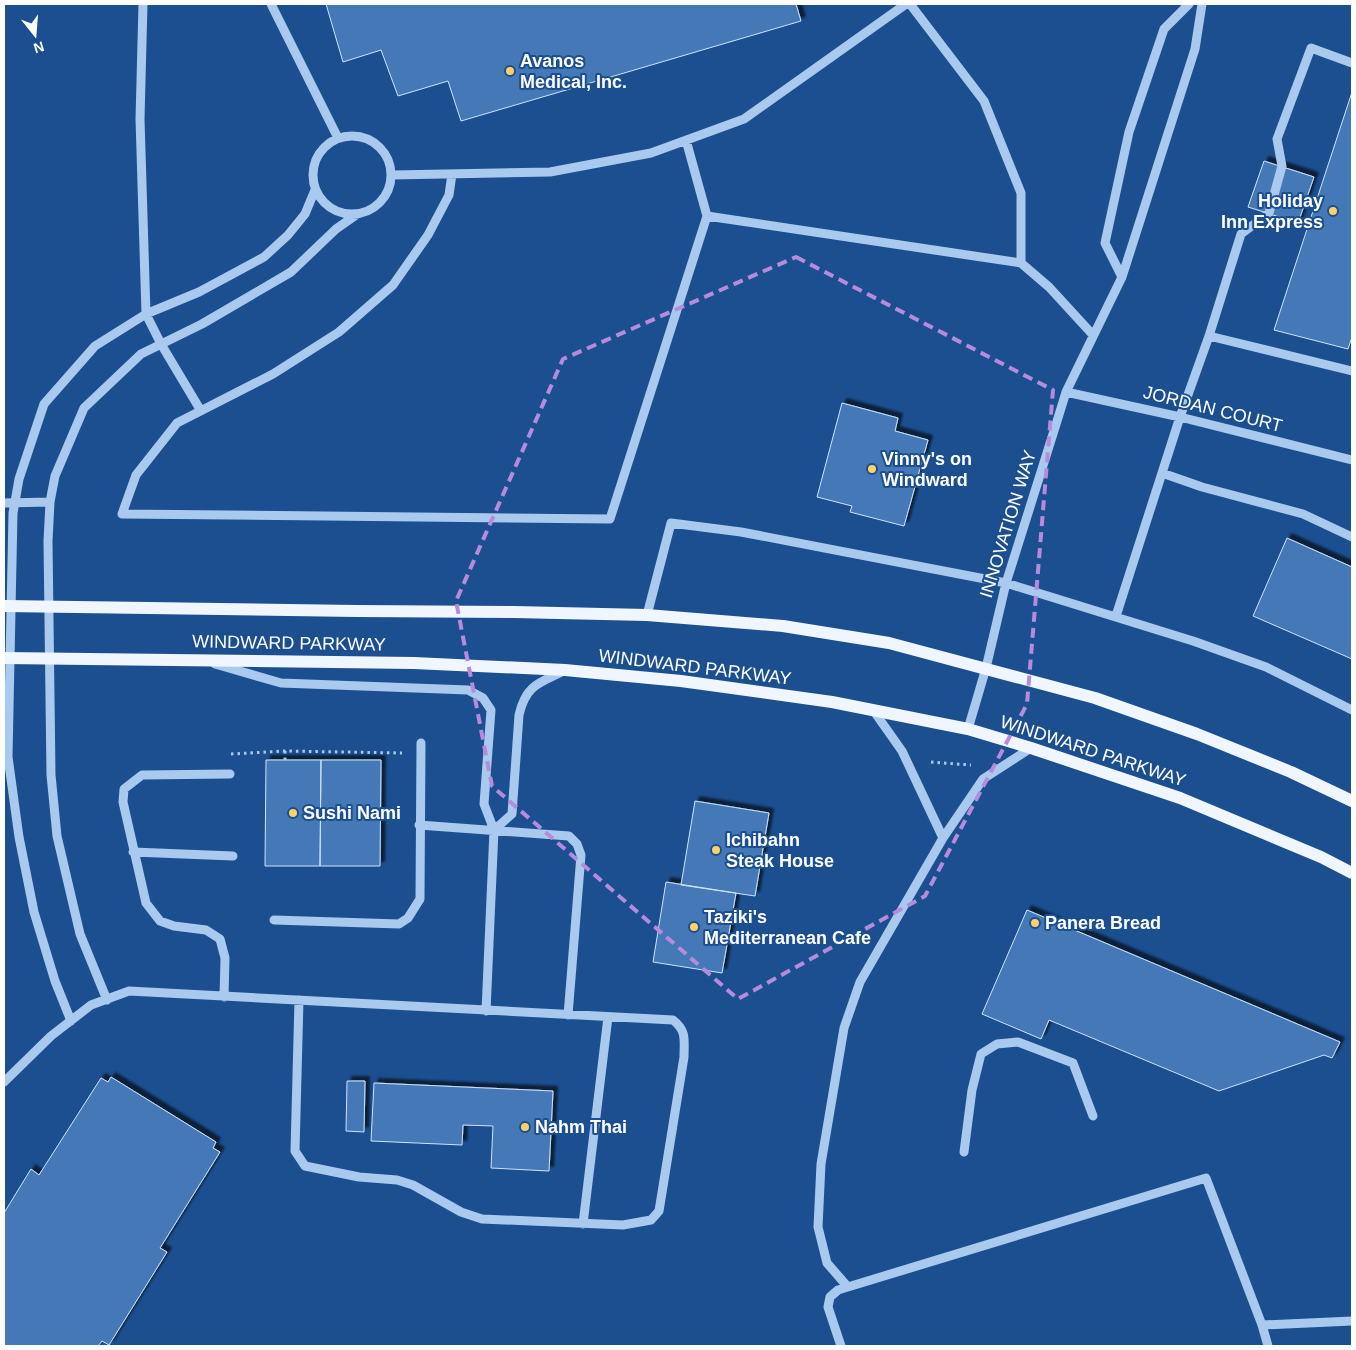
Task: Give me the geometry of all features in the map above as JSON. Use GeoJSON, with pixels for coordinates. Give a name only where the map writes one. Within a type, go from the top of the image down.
{"type":"FeatureCollection","features":[{"type":"Feature","properties":{"kind":"main road","name":"WINDWARD PARKWAY"},"geometry":{"type":"LineString","coordinates":[[8,606],[648,615],[783,626],[889,643],[1095,698],[1197,734],[1291,772],[1352,801]]}},
{"type":"Feature","properties":{"kind":"main road","name":"WINDWARD PARKWAY"},"geometry":{"type":"LineString","coordinates":[[7,658],[414,663],[565,670],[681,681],[832,702],[968,729],[1031,748],[1180,798],[1322,857],[1352,873]]}},
{"type":"Feature","properties":{"kind":"lane"},"geometry":{"type":"LineString","coordinates":[[143,4],[140,119],[146,314],[161,344],[201,411]]}},
{"type":"Feature","properties":{"kind":"lane"},"geometry":{"type":"LineString","coordinates":[[271,4],[338,138]]}},
{"type":"Feature","properties":{"kind":"lane"},"geometry":{"type":"LineString","coordinates":[[392,175],[550,172],[651,153],[744,119],[906,4]]}},
{"type":"Feature","properties":{"kind":"lane"},"geometry":{"type":"LineString","coordinates":[[910,4],[984,101],[1021,193],[1021,263]]}},
{"type":"Feature","properties":{"kind":"lane"},"geometry":{"type":"LineString","coordinates":[[1122,277],[1104,242],[1129,132],[1164,29],[1189,4]]}},
{"type":"Feature","properties":{"kind":"lane","name":"INNOVATION WAY"},"geometry":{"type":"LineString","coordinates":[[968,729],[986,668],[1006,582],[1066,392],[1122,277],[1195,49],[1202,4]]}},
{"type":"Feature","properties":{"kind":"lane"},"geometry":{"type":"LineString","coordinates":[[1116,616],[1241,234],[1269,214],[1282,166],[1277,139],[1311,48],[1352,63]]}},
{"type":"Feature","properties":{"kind":"lane"},"geometry":{"type":"LineString","coordinates":[[107,1000],[80,934],[57,836],[51,775],[48,606],[50,502],[55,476],[84,408],[141,354],[202,324],[291,272],[336,229],[356,214],[374,208],[388,194],[392,175],[388,156],[375,142],[357,136],[338,138],[324,146],[316,160],[312,175],[315,190],[325,204],[339,213],[356,214]]}},
{"type":"Feature","properties":{"kind":"lane"},"geometry":{"type":"LineString","coordinates":[[452,174],[449,195],[428,235],[393,285],[339,332],[273,374],[177,423],[136,475],[122,514],[610,519],[707,216],[686,140]]}},
{"type":"Feature","properties":{"kind":"lane"},"geometry":{"type":"LineString","coordinates":[[71,1021],[55,981],[34,912],[19,837],[8,757],[8,606],[13,513],[19,479],[44,404],[94,346],[146,314],[206,288],[264,257],[288,235],[306,214],[315,190]]}},
{"type":"Feature","properties":{"kind":"lane"},"geometry":{"type":"LineString","coordinates":[[707,216],[1021,263],[1049,286],[1093,335]]}},
{"type":"Feature","properties":{"kind":"lane"},"geometry":{"type":"LineString","coordinates":[[1209,336],[1352,371]]}},
{"type":"Feature","properties":{"kind":"lane","name":"JORDAN COURT"},"geometry":{"type":"LineString","coordinates":[[1066,392],[1180,417],[1352,460]]}},
{"type":"Feature","properties":{"kind":"lane"},"geometry":{"type":"LineString","coordinates":[[1162,472],[1202,486],[1303,514],[1352,537]]}},
{"type":"Feature","properties":{"kind":"lane"},"geometry":{"type":"LineString","coordinates":[[4,503],[50,502]]}},
{"type":"Feature","properties":{"kind":"lane"},"geometry":{"type":"LineString","coordinates":[[648,615],[671,523],[741,532],[1006,582],[1193,641],[1266,668],[1352,710]]}},
{"type":"Feature","properties":{"kind":"lane"},"geometry":{"type":"LineString","coordinates":[[198,659],[281,683],[468,690],[483,698],[491,710],[484,804],[494,830],[486,1011]]}},
{"type":"Feature","properties":{"kind":"lane"},"geometry":{"type":"LineString","coordinates":[[494,830],[512,814],[519,715],[522,704],[530,689],[565,670]]}},
{"type":"Feature","properties":{"kind":"lane"},"geometry":{"type":"LineString","coordinates":[[873,710],[902,751],[943,838]]}},
{"type":"Feature","properties":{"kind":"lane"},"geometry":{"type":"LineString","coordinates":[[274,920],[399,924],[408,918],[420,899],[421,743]]}},
{"type":"Feature","properties":{"kind":"lane"},"geometry":{"type":"LineString","coordinates":[[847,1286],[827,1263],[818,1227],[821,1164],[844,1028],[860,982],[943,838],[983,779],[1031,748]]}},
{"type":"Feature","properties":{"kind":"lane"},"geometry":{"type":"LineString","coordinates":[[224,996],[224,958],[220,939],[206,930],[174,926],[160,921],[146,903],[123,802],[124,789],[142,775],[230,774]]}},
{"type":"Feature","properties":{"kind":"lane"},"geometry":{"type":"LineString","coordinates":[[420,825],[569,836],[578,844],[581,855],[568,1015]]}},
{"type":"Feature","properties":{"kind":"lane"},"geometry":{"type":"LineString","coordinates":[[133,852],[232,856]]}},
{"type":"Feature","properties":{"kind":"lane"},"geometry":{"type":"LineString","coordinates":[[4,1082],[52,1036],[91,1005],[129,991],[299,1000],[486,1011],[673,1020],[682,1027],[684,1056],[660,1211],[651,1220],[623,1225],[482,1219],[461,1212],[413,1185],[397,1180],[359,1178],[306,1166],[296,1151],[299,1000]]}},
{"type":"Feature","properties":{"kind":"lane"},"geometry":{"type":"LineString","coordinates":[[583,1224],[608,1017]]}},
{"type":"Feature","properties":{"kind":"lane"},"geometry":{"type":"LineString","coordinates":[[964,1152],[972,1090],[981,1054],[997,1044],[1018,1042],[1072,1063],[1093,1116]]}},
{"type":"Feature","properties":{"kind":"lane"},"geometry":{"type":"LineString","coordinates":[[841,1346],[828,1307],[830,1297],[838,1290],[1206,1178],[1262,1325],[1268,1346]]}},
{"type":"Feature","properties":{"kind":"lane"},"geometry":{"type":"LineString","coordinates":[[1262,1325],[1352,1321]]}},
{"type":"Feature","properties":{"kind":"path"},"geometry":{"type":"LineString","coordinates":[[230,774],[231,754],[285,752],[420,754]]}},
{"type":"Feature","properties":{"kind":"path"},"geometry":{"type":"LineString","coordinates":[[285,752],[285,760]]}},
{"type":"Feature","properties":{"kind":"path"},"geometry":{"type":"LineString","coordinates":[[931,762],[975,765]]}},
{"type":"Feature","properties":{"kind":"highlighted area"},"geometry":{"type":"Polygon","coordinates":[[[796,257],[1053,390],[1027,704],[925,896],[738,999],[492,786],[456,601],[563,359],[796,257]]]}},
{"type":"Feature","properties":{"kind":"building","name":"Avanos Medical, Inc."},"geometry":{"type":"Polygon","coordinates":[[[326,4],[796,4],[801,21],[461,121],[448,81],[398,96],[381,50],[343,62],[326,4]]]}},
{"type":"Feature","properties":{"kind":"building","name":"Holiday Inn Express"},"geometry":{"type":"Polygon","coordinates":[[[1352,92],[1352,337],[1348,349],[1274,330],[1352,92]]]}},
{"type":"Feature","properties":{"kind":"building"},"geometry":{"type":"Polygon","coordinates":[[[1264,161],[1314,177],[1298,223],[1248,207],[1264,161]]]}},
{"type":"Feature","properties":{"kind":"building","name":"Vinny's on Windward"},"geometry":{"type":"Polygon","coordinates":[[[842,403],[898,418],[895,431],[928,440],[904,526],[850,512],[852,506],[817,497],[842,403]]]}},
{"type":"Feature","properties":{"kind":"building"},"geometry":{"type":"Polygon","coordinates":[[[1287,538],[1352,567],[1352,659],[1253,616],[1287,538]]]}},
{"type":"Feature","properties":{"kind":"building","name":"Sushi Nami"},"geometry":{"type":"Polygon","coordinates":[[[266,760],[321,760],[320,866],[265,866],[266,760]]]}},
{"type":"Feature","properties":{"kind":"building"},"geometry":{"type":"Polygon","coordinates":[[[321,760],[381,760],[380,866],[320,866],[321,760]]]}},
{"type":"Feature","properties":{"kind":"building"},"geometry":{"type":"Polygon","coordinates":[[[695,801],[769,813],[755,896],[681,885],[695,801]]]}},
{"type":"Feature","properties":{"kind":"building","name":"Taziki's Mediterranean Cafe"},"geometry":{"type":"Polygon","coordinates":[[[666,882],[736,893],[722,973],[653,962],[666,882]]]}},
{"type":"Feature","properties":{"kind":"building"},"geometry":{"type":"Polygon","coordinates":[[[1027,910],[1340,1042],[1332,1058],[1324,1055],[1219,1091],[1049,1020],[1041,1039],[982,1014],[1027,910]]]}},
{"type":"Feature","properties":{"kind":"building"},"geometry":{"type":"Polygon","coordinates":[[[111,1077],[216,1142],[213,1148],[220,1152],[160,1248],[167,1252],[109,1345],[102,1341],[98,1346],[4,1346],[4,1213],[31,1169],[39,1175],[101,1078],[108,1082],[111,1077]]]}},
{"type":"Feature","properties":{"kind":"building"},"geometry":{"type":"Polygon","coordinates":[[[347,1081],[365,1081],[364,1132],[346,1131],[347,1081]]]}},
{"type":"Feature","properties":{"kind":"building"},"geometry":{"type":"Polygon","coordinates":[[[374,1083],[553,1091],[549,1171],[491,1168],[493,1126],[463,1125],[462,1145],[371,1141],[374,1083]]]}},
{"type":"Feature","properties":{"kind":"place","name":"Avanos Medical, Inc."},"geometry":{"type":"Point","coordinates":[510,71]}},
{"type":"Feature","properties":{"kind":"place","name":"Holiday Inn Express"},"geometry":{"type":"Point","coordinates":[1333,211]}},
{"type":"Feature","properties":{"kind":"place","name":"Vinny's on Windward"},"geometry":{"type":"Point","coordinates":[872,469]}},
{"type":"Feature","properties":{"kind":"place","name":"Sushi Nami"},"geometry":{"type":"Point","coordinates":[293,813]}},
{"type":"Feature","properties":{"kind":"place","name":"Ichibahn Steak House"},"geometry":{"type":"Point","coordinates":[716,850]}},
{"type":"Feature","properties":{"kind":"place","name":"Panera Bread"},"geometry":{"type":"Point","coordinates":[1035,923]}},
{"type":"Feature","properties":{"kind":"place","name":"Taziki's Mediterranean Cafe"},"geometry":{"type":"Point","coordinates":[694,927]}},
{"type":"Feature","properties":{"kind":"place","name":"Nahm Thai"},"geometry":{"type":"Point","coordinates":[525,1127]}}]}
